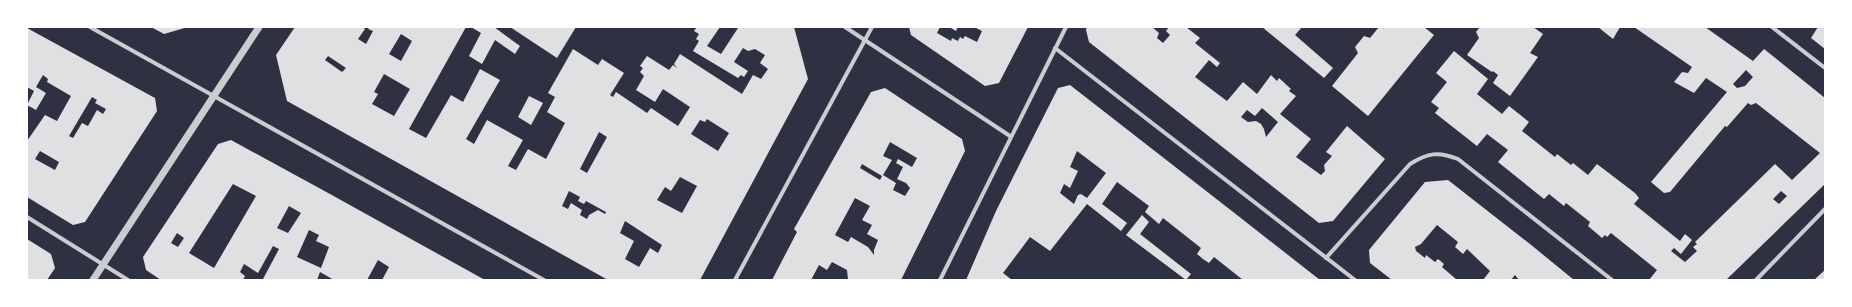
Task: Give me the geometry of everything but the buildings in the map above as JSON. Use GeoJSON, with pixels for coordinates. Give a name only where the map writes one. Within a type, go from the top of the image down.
{"type":"FeatureCollection","features":[{"type":"Feature","properties":{"kind":"street"},"geometry":{"type":"LineString","coordinates":[[90,27],[544,280]]}},
{"type":"Feature","properties":{"kind":"street"},"geometry":{"type":"LineString","coordinates":[[93,280],[259,27]]}},
{"type":"Feature","properties":{"kind":"street"},"geometry":{"type":"LineString","coordinates":[[845,27],[1010,136]]}},
{"type":"Feature","properties":{"kind":"street"},"geometry":{"type":"LineString","coordinates":[[734,280],[872,27]]}},
{"type":"Feature","properties":{"kind":"street"},"geometry":{"type":"LineString","coordinates":[[940,280],[1010,136],[1066,27]]}},
{"type":"Feature","properties":{"kind":"street"},"geometry":{"type":"LineString","coordinates":[[1772,27],[1825,68]]}},
{"type":"Feature","properties":{"kind":"street"},"geometry":{"type":"LineString","coordinates":[[1055,48],[1355,280]]}},
{"type":"Feature","properties":{"kind":"street"},"geometry":{"type":"LineString","coordinates":[[1326,258],[1410,164],[1423,156],[1443,153],[1458,159],[1612,280]]}},
{"type":"Feature","properties":{"kind":"street"},"geometry":{"type":"LineString","coordinates":[[1756,280],[1825,209]]}},
{"type":"Feature","properties":{"kind":"street"},"geometry":{"type":"LineString","coordinates":[[27,217],[128,280]]}}]}
